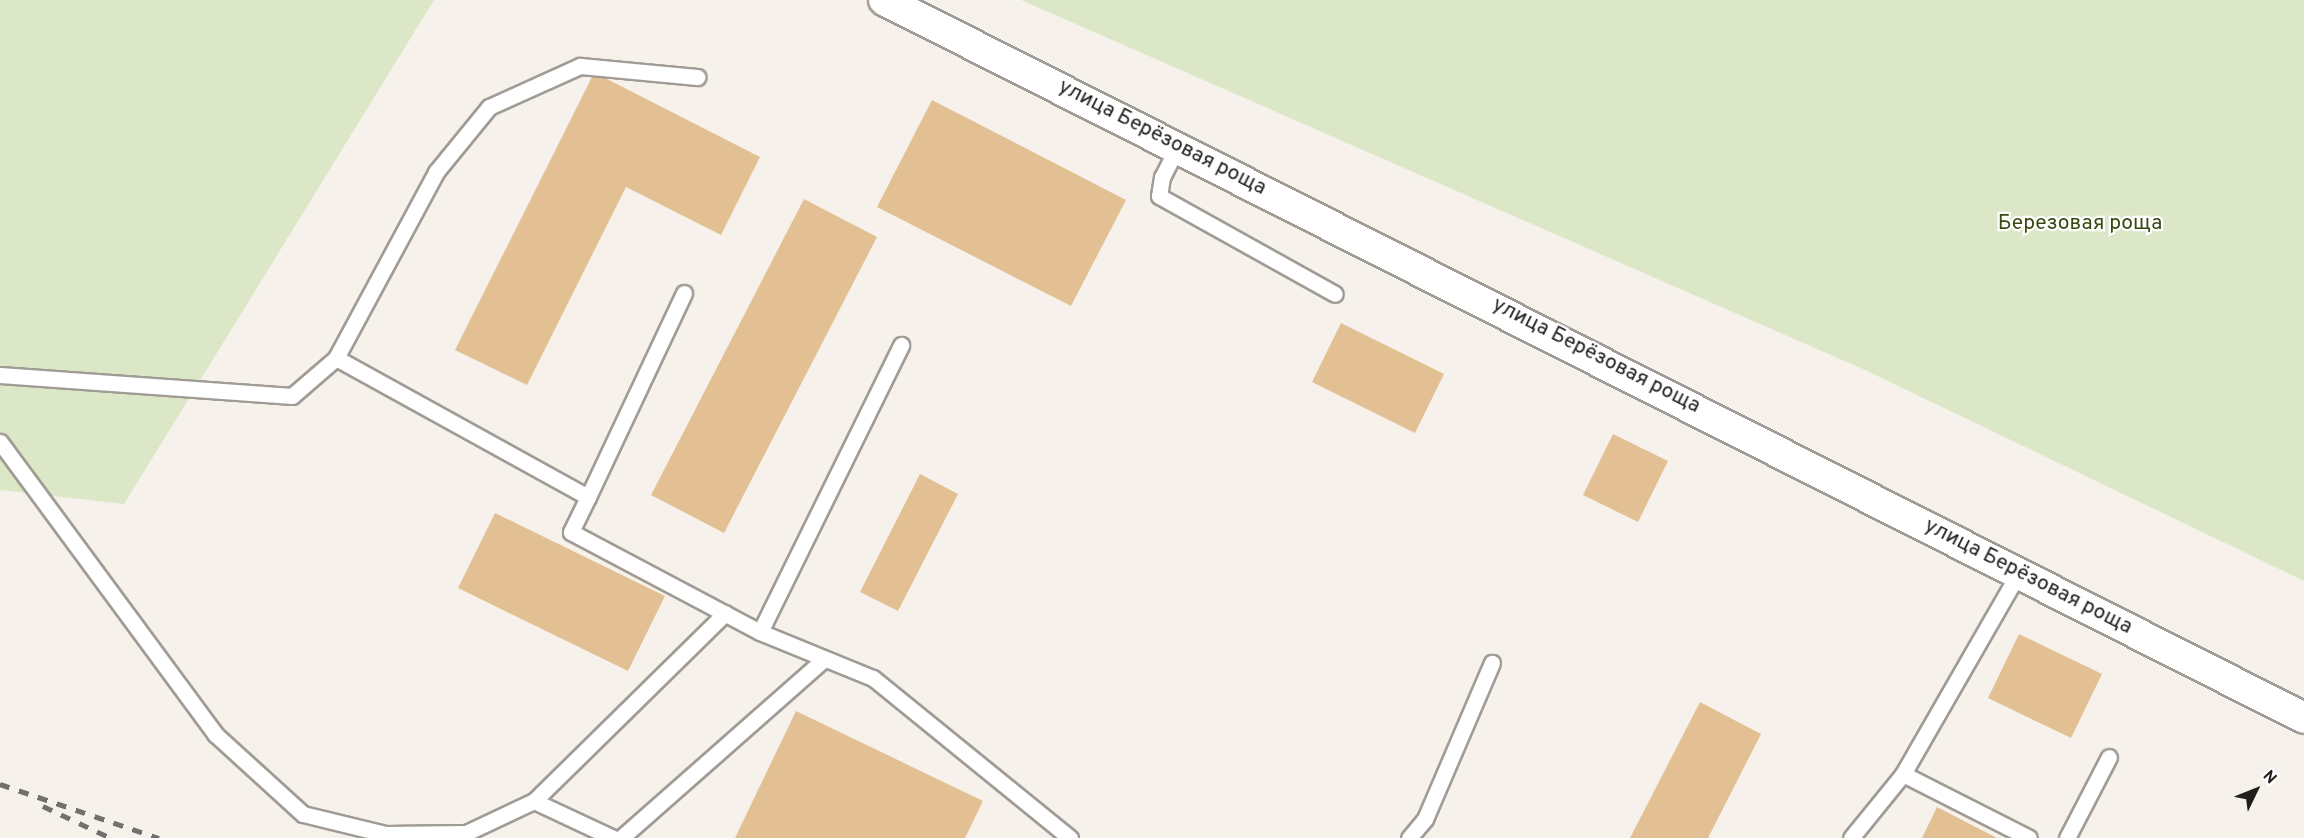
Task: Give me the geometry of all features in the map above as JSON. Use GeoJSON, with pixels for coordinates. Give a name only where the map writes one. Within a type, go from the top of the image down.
{"type":"FeatureCollection","features":[{"type":"Feature","properties":{"kind":"street","name":"улица Берёзовая роща"},"geometry":{"type":"LineString","coordinates":[[884,0],[1178,146],[2304,718]]}},
{"type":"Feature","properties":{"kind":"lane"},"geometry":{"type":"LineString","coordinates":[[0,375],[292,396],[336,358],[436,172],[489,107],[580,66],[697,77]]}},
{"type":"Feature","properties":{"kind":"lane"},"geometry":{"type":"LineString","coordinates":[[1178,146],[1162,177],[1159,196],[1335,294]]}},
{"type":"Feature","properties":{"kind":"lane"},"geometry":{"type":"LineString","coordinates":[[684,293],[571,532],[760,632],[873,678],[1070,838]]}},
{"type":"Feature","properties":{"kind":"lane"},"geometry":{"type":"LineString","coordinates":[[760,632],[901,345]]}},
{"type":"Feature","properties":{"kind":"lane"},"geometry":{"type":"LineString","coordinates":[[336,358],[588,497]]}},
{"type":"Feature","properties":{"kind":"lane"},"geometry":{"type":"LineString","coordinates":[[0,442],[215,734],[303,814],[385,834],[466,833],[534,801],[724,613]]}},
{"type":"Feature","properties":{"kind":"lane"},"geometry":{"type":"LineString","coordinates":[[1851,838],[1903,774],[2019,572]]}},
{"type":"Feature","properties":{"kind":"lane"},"geometry":{"type":"LineString","coordinates":[[621,838],[824,659]]}},
{"type":"Feature","properties":{"kind":"lane"},"geometry":{"type":"LineString","coordinates":[[1409,838],[1425,819],[1492,663]]}},
{"type":"Feature","properties":{"kind":"lane"},"geometry":{"type":"LineString","coordinates":[[2067,838],[2109,757]]}},
{"type":"Feature","properties":{"kind":"lane"},"geometry":{"type":"LineString","coordinates":[[1903,774],[2029,838]]}},
{"type":"Feature","properties":{"kind":"lane"},"geometry":{"type":"LineString","coordinates":[[534,801],[613,838]]}},
{"type":"Feature","properties":{"kind":"green space"},"geometry":{"type":"Polygon","coordinates":[[[0,0],[434,0],[124,504],[0,490],[0,0]]]}},
{"type":"Feature","properties":{"kind":"green space","name":"Березовая роща"},"geometry":{"type":"Polygon","coordinates":[[[1021,0],[2304,0],[2304,581],[1865,370],[1021,0]]]}},
{"type":"Feature","properties":{"kind":"building"},"geometry":{"type":"Polygon","coordinates":[[[592,77],[605,78],[760,157],[721,235],[626,187],[527,385],[455,350],[592,77]]]}},
{"type":"Feature","properties":{"kind":"building"},"geometry":{"type":"Polygon","coordinates":[[[932,100],[1126,200],[1071,306],[877,207],[932,100]]]}},
{"type":"Feature","properties":{"kind":"building"},"geometry":{"type":"Polygon","coordinates":[[[804,199],[877,237],[724,533],[651,495],[804,199]]]}},
{"type":"Feature","properties":{"kind":"building"},"geometry":{"type":"Polygon","coordinates":[[[1341,323],[1444,374],[1415,433],[1312,382],[1341,323]]]}},
{"type":"Feature","properties":{"kind":"building"},"geometry":{"type":"Polygon","coordinates":[[[1613,434],[1668,461],[1638,522],[1583,495],[1613,434]]]}},
{"type":"Feature","properties":{"kind":"building"},"geometry":{"type":"Polygon","coordinates":[[[920,474],[958,494],[898,611],[860,592],[920,474]]]}},
{"type":"Feature","properties":{"kind":"building"},"geometry":{"type":"Polygon","coordinates":[[[495,513],[665,596],[628,671],[458,588],[495,513]]]}},
{"type":"Feature","properties":{"kind":"building"},"geometry":{"type":"Polygon","coordinates":[[[2019,634],[2102,674],[2071,738],[1988,698],[2019,634]]]}},
{"type":"Feature","properties":{"kind":"building"},"geometry":{"type":"Polygon","coordinates":[[[1700,702],[1761,734],[1708,838],[1630,838],[1700,702]]]}},
{"type":"Feature","properties":{"kind":"building"},"geometry":{"type":"Polygon","coordinates":[[[796,711],[983,801],[965,838],[735,838],[796,711]]]}},
{"type":"Feature","properties":{"kind":"building"},"geometry":{"type":"Polygon","coordinates":[[[1937,807],[1997,838],[1922,838],[1937,807]]]}},
{"type":"Feature","properties":{"kind":"railway"},"geometry":{"type":"LineString","coordinates":[[0,784],[159,838]]}},
{"type":"Feature","properties":{"kind":"railway"},"geometry":{"type":"LineString","coordinates":[[43,806],[111,838]]}}]}
